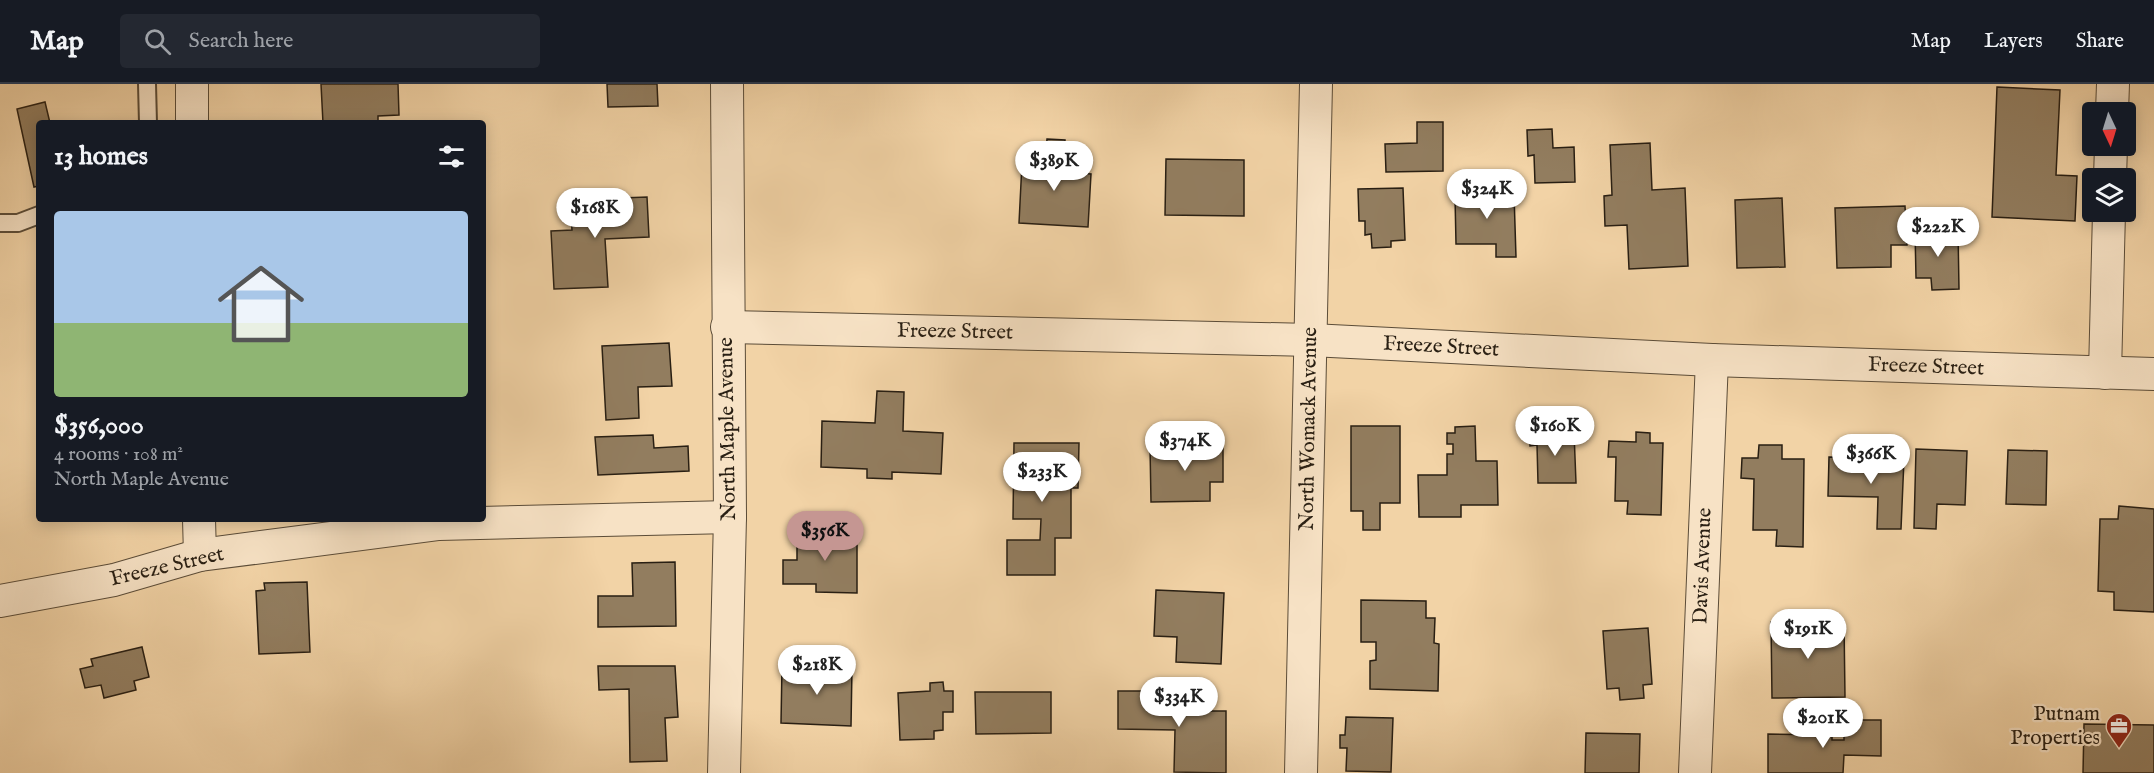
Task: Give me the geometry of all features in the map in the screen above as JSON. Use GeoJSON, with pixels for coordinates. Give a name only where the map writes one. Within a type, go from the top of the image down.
{"type":"FeatureCollection","features":[{"type":"Feature","properties":{"kind":"street"},"geometry":{"type":"LineString","coordinates":[[192,84],[192,120]]}},
{"type":"Feature","properties":{"kind":"street","name":"North Maple Avenue"},"geometry":{"type":"LineString","coordinates":[[724,773],[730,517],[727,84]]}},
{"type":"Feature","properties":{"kind":"street","name":"North Womack Avenue"},"geometry":{"type":"LineString","coordinates":[[1301,773],[1316,84]]}},
{"type":"Feature","properties":{"kind":"street"},"geometry":{"type":"LineString","coordinates":[[2112,102],[2113,84]]}},
{"type":"Feature","properties":{"kind":"street"},"geometry":{"type":"LineString","coordinates":[[2105,373],[2109,222]]}},
{"type":"Feature","properties":{"kind":"street","name":"Freeze Street"},"geometry":{"type":"LineString","coordinates":[[727,327],[1311,340],[1712,360],[2154,374]]}},
{"type":"Feature","properties":{"kind":"street","name":"Davis Avenue"},"geometry":{"type":"LineString","coordinates":[[1695,773],[1712,360]]}},
{"type":"Feature","properties":{"kind":"street","name":"Freeze Street"},"geometry":{"type":"LineString","coordinates":[[0,601],[114,580],[200,555],[439,524],[730,517]]}},
{"type":"Feature","properties":{"kind":"street"},"geometry":{"type":"LineString","coordinates":[[199,522],[200,555]]}},
{"type":"Feature","properties":{"kind":"lane"},"geometry":{"type":"LineString","coordinates":[[147,84],[148,120]]}},
{"type":"Feature","properties":{"kind":"lane"},"geometry":{"type":"LineString","coordinates":[[0,223],[18,223],[36,216]]}},
{"type":"Feature","properties":{"kind":"building"},"geometry":{"type":"Polygon","coordinates":[[[321,84],[398,84],[399,115],[378,116],[378,120],[323,120],[321,84]]]}},
{"type":"Feature","properties":{"kind":"building"},"geometry":{"type":"Polygon","coordinates":[[[607,84],[657,84],[658,106],[608,107],[607,84]]]}},
{"type":"Feature","properties":{"kind":"building"},"geometry":{"type":"Polygon","coordinates":[[[1997,87],[2060,90],[2056,175],[2077,176],[2075,221],[1992,217],[1997,87]]]}},
{"type":"Feature","properties":{"kind":"building"},"geometry":{"type":"Polygon","coordinates":[[[45,102],[49,120],[36,120],[36,187],[34,187],[17,109],[45,102]]]}},
{"type":"Feature","properties":{"kind":"building"},"geometry":{"type":"Polygon","coordinates":[[[1417,122],[1443,122],[1443,171],[1386,172],[1385,144],[1417,143],[1417,122]]]}},
{"type":"Feature","properties":{"kind":"building"},"geometry":{"type":"Polygon","coordinates":[[[1552,129],[1553,148],[1574,147],[1575,182],[1535,183],[1534,155],[1528,156],[1527,130],[1552,129]]]}},
{"type":"Feature","properties":{"kind":"building"},"geometry":{"type":"Polygon","coordinates":[[[1047,139],[1065,140],[1063,172],[1091,174],[1088,227],[1019,223],[1022,163],[1045,165],[1047,139]]]}},
{"type":"Feature","properties":{"kind":"building"},"geometry":{"type":"Polygon","coordinates":[[[1650,143],[1652,190],[1685,188],[1688,266],[1629,269],[1627,225],[1605,226],[1604,196],[1612,195],[1610,145],[1650,143]]]}},
{"type":"Feature","properties":{"kind":"building"},"geometry":{"type":"Polygon","coordinates":[[[1166,159],[1244,160],[1244,216],[1165,215],[1166,159]]]}},
{"type":"Feature","properties":{"kind":"building"},"geometry":{"type":"Polygon","coordinates":[[[1403,188],[1405,240],[1391,241],[1391,247],[1372,248],[1371,234],[1365,235],[1365,221],[1359,221],[1358,189],[1403,188]]]}},
{"type":"Feature","properties":{"kind":"building"},"geometry":{"type":"Polygon","coordinates":[[[1504,190],[1505,194],[1514,194],[1516,257],[1496,257],[1496,244],[1456,244],[1455,196],[1464,196],[1464,191],[1504,190]]]}},
{"type":"Feature","properties":{"kind":"building"},"geometry":{"type":"Polygon","coordinates":[[[647,197],[649,237],[605,239],[608,287],[554,289],[551,231],[572,230],[570,200],[647,197]]]}},
{"type":"Feature","properties":{"kind":"building"},"geometry":{"type":"Polygon","coordinates":[[[1782,198],[1785,267],[1737,268],[1735,200],[1782,198]]]}},
{"type":"Feature","properties":{"kind":"building"},"geometry":{"type":"Polygon","coordinates":[[[1905,206],[1907,245],[1891,245],[1891,267],[1837,268],[1835,208],[1905,206]]]}},
{"type":"Feature","properties":{"kind":"building"},"geometry":{"type":"Polygon","coordinates":[[[1958,229],[1959,289],[1932,290],[1931,278],[1916,278],[1915,230],[1958,229]]]}},
{"type":"Feature","properties":{"kind":"building"},"geometry":{"type":"Polygon","coordinates":[[[669,343],[672,386],[638,387],[639,418],[606,420],[602,346],[669,343]]]}},
{"type":"Feature","properties":{"kind":"building"},"geometry":{"type":"Polygon","coordinates":[[[877,391],[904,392],[903,431],[943,433],[941,474],[892,472],[892,479],[867,478],[867,469],[821,467],[822,421],[875,423],[877,391]]]}},
{"type":"Feature","properties":{"kind":"building"},"geometry":{"type":"Polygon","coordinates":[[[1351,426],[1400,426],[1400,503],[1380,503],[1380,530],[1363,530],[1363,511],[1351,511],[1351,426]]]}},
{"type":"Feature","properties":{"kind":"building"},"geometry":{"type":"Polygon","coordinates":[[[1475,426],[1476,461],[1497,461],[1498,505],[1461,505],[1461,517],[1419,517],[1418,475],[1447,475],[1447,454],[1453,454],[1453,444],[1447,444],[1447,433],[1455,433],[1455,427],[1475,426]]]}},
{"type":"Feature","properties":{"kind":"building"},"geometry":{"type":"Polygon","coordinates":[[[1574,432],[1576,483],[1538,483],[1537,445],[1530,446],[1530,433],[1574,432]]]}},
{"type":"Feature","properties":{"kind":"building"},"geometry":{"type":"Polygon","coordinates":[[[1636,432],[1650,433],[1650,443],[1663,443],[1661,515],[1627,514],[1628,501],[1615,501],[1616,457],[1608,457],[1609,441],[1636,442],[1636,432]]]}},
{"type":"Feature","properties":{"kind":"building"},"geometry":{"type":"Polygon","coordinates":[[[653,435],[654,448],[688,446],[689,471],[598,475],[595,437],[653,435]]]}},
{"type":"Feature","properties":{"kind":"building"},"geometry":{"type":"Polygon","coordinates":[[[1014,443],[1079,443],[1078,488],[1071,488],[1071,538],[1055,538],[1055,575],[1007,575],[1007,540],[1040,540],[1041,519],[1013,519],[1014,443]]]}},
{"type":"Feature","properties":{"kind":"building"},"geometry":{"type":"Polygon","coordinates":[[[1223,445],[1223,482],[1210,482],[1210,501],[1151,502],[1150,446],[1223,445]]]}},
{"type":"Feature","properties":{"kind":"building"},"geometry":{"type":"Polygon","coordinates":[[[1759,445],[1782,445],[1782,459],[1804,459],[1803,547],[1776,546],[1777,530],[1753,530],[1754,479],[1741,478],[1742,458],[1758,458],[1759,445]]]}},
{"type":"Feature","properties":{"kind":"building"},"geometry":{"type":"Polygon","coordinates":[[[1916,449],[1967,451],[1965,505],[1937,504],[1936,529],[1914,528],[1916,449]]]}},
{"type":"Feature","properties":{"kind":"building"},"geometry":{"type":"Polygon","coordinates":[[[2008,450],[2047,451],[2046,505],[2006,504],[2008,450]]]}},
{"type":"Feature","properties":{"kind":"building"},"geometry":{"type":"Polygon","coordinates":[[[1829,457],[1904,459],[1901,529],[1877,529],[1878,497],[1828,496],[1829,457]]]}},
{"type":"Feature","properties":{"kind":"building"},"geometry":{"type":"Polygon","coordinates":[[[2119,506],[2154,509],[2154,612],[2114,610],[2114,592],[2098,591],[2100,519],[2118,519],[2119,506]]]}},
{"type":"Feature","properties":{"kind":"building"},"geometry":{"type":"Polygon","coordinates":[[[797,533],[857,533],[857,593],[816,592],[816,584],[783,584],[783,560],[797,560],[797,533]]]}},
{"type":"Feature","properties":{"kind":"building"},"geometry":{"type":"Polygon","coordinates":[[[675,562],[676,626],[598,627],[598,596],[633,596],[632,563],[675,562]]]}},
{"type":"Feature","properties":{"kind":"building"},"geometry":{"type":"Polygon","coordinates":[[[307,582],[310,652],[259,654],[256,591],[265,590],[264,583],[307,582]]]}},
{"type":"Feature","properties":{"kind":"building"},"geometry":{"type":"Polygon","coordinates":[[[1156,590],[1224,593],[1221,664],[1176,662],[1177,637],[1154,636],[1156,590]]]}},
{"type":"Feature","properties":{"kind":"building"},"geometry":{"type":"Polygon","coordinates":[[[1361,600],[1426,601],[1426,618],[1435,618],[1434,643],[1439,644],[1438,691],[1370,689],[1370,661],[1376,660],[1376,642],[1361,642],[1361,600]]]}},
{"type":"Feature","properties":{"kind":"building"},"geometry":{"type":"Polygon","coordinates":[[[1844,621],[1845,697],[1772,698],[1771,622],[1844,621]]]}},
{"type":"Feature","properties":{"kind":"building"},"geometry":{"type":"Polygon","coordinates":[[[1648,628],[1652,684],[1643,685],[1644,698],[1620,700],[1619,688],[1607,689],[1603,631],[1648,628]]]}},
{"type":"Feature","properties":{"kind":"building"},"geometry":{"type":"Polygon","coordinates":[[[142,647],[149,677],[134,681],[136,690],[104,698],[101,685],[85,688],[80,669],[93,666],[91,659],[142,647]]]}},
{"type":"Feature","properties":{"kind":"building"},"geometry":{"type":"Polygon","coordinates":[[[598,666],[675,666],[678,717],[665,718],[667,761],[630,762],[629,689],[599,690],[598,666]]]}},
{"type":"Feature","properties":{"kind":"building"},"geometry":{"type":"Polygon","coordinates":[[[782,666],[852,668],[851,726],[781,723],[782,666]]]}},
{"type":"Feature","properties":{"kind":"building"},"geometry":{"type":"Polygon","coordinates":[[[943,682],[944,691],[953,691],[953,712],[943,712],[943,730],[934,731],[934,739],[900,740],[898,693],[930,691],[930,683],[943,682]]]}},
{"type":"Feature","properties":{"kind":"building"},"geometry":{"type":"Polygon","coordinates":[[[1118,691],[1164,691],[1164,701],[1206,701],[1206,711],[1226,711],[1226,773],[1174,772],[1175,730],[1118,729],[1118,691]]]}},
{"type":"Feature","properties":{"kind":"building"},"geometry":{"type":"Polygon","coordinates":[[[975,692],[1051,692],[1051,733],[976,734],[975,692]]]}},
{"type":"Feature","properties":{"kind":"building"},"geometry":{"type":"Polygon","coordinates":[[[1346,717],[1393,718],[1391,772],[1346,771],[1347,748],[1340,748],[1340,735],[1345,735],[1346,717]]]}},
{"type":"Feature","properties":{"kind":"building"},"geometry":{"type":"Polygon","coordinates":[[[1844,720],[1881,720],[1881,756],[1844,755],[1843,773],[1768,773],[1768,734],[1832,735],[1832,740],[1844,740],[1844,720]]]}},
{"type":"Feature","properties":{"kind":"building","name":"Putnam Properties"},"geometry":{"type":"Polygon","coordinates":[[[2084,724],[2154,725],[2154,773],[2083,773],[2084,724]]]}},
{"type":"Feature","properties":{"kind":"building"},"geometry":{"type":"Polygon","coordinates":[[[1586,733],[1640,734],[1639,773],[1585,773],[1586,733]]]}},
{"type":"Feature","properties":{"kind":"place","name":"Putnam Properties"},"geometry":{"type":"Point","coordinates":[2119,749]}}]}
